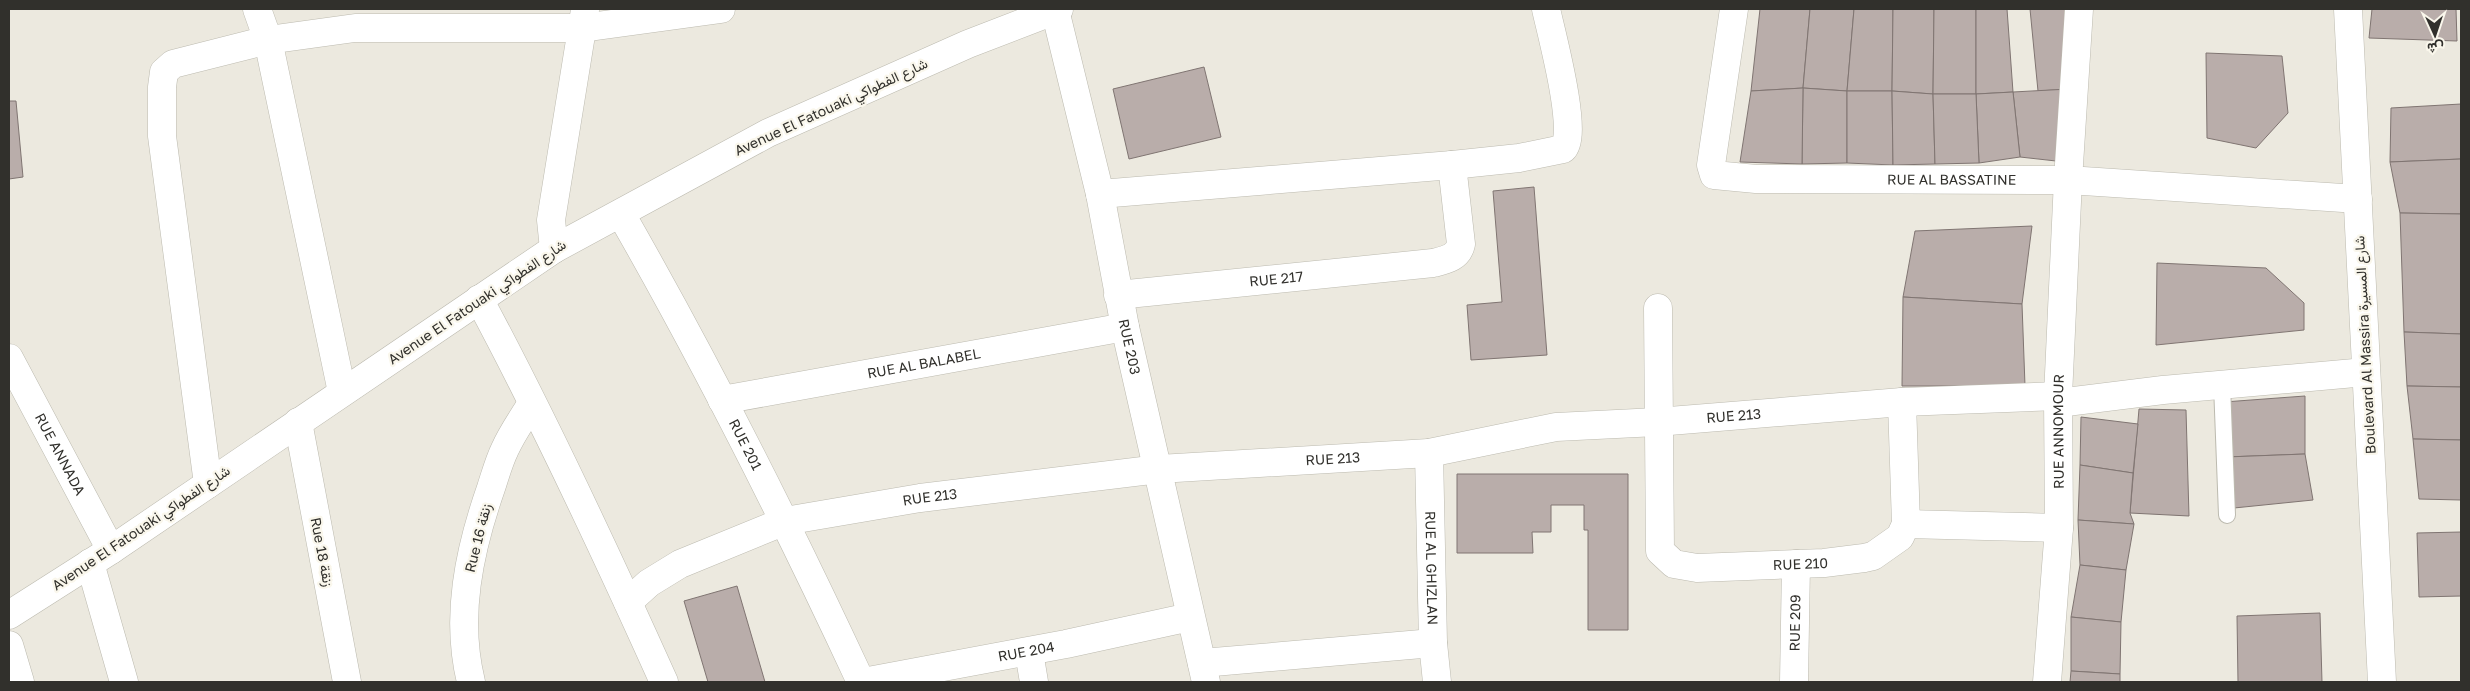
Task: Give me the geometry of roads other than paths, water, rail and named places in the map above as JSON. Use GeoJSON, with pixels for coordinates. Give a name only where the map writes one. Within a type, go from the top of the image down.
{"type":"FeatureCollection","features":[{"type":"Feature","properties":{"kind":"street"},"geometry":{"type":"LineString","coordinates":[[257,9],[268,40],[342,392]]}},
{"type":"Feature","properties":{"kind":"street"},"geometry":{"type":"LineString","coordinates":[[208,484],[162,136],[162,87],[164,72],[173,64],[268,40],[355,28],[584,18],[721,9]]}},
{"type":"Feature","properties":{"kind":"street","name":"RUE 203"},"geometry":{"type":"LineString","coordinates":[[1057,9],[1100,194],[1125,327],[1159,469],[1190,617],[1204,673]]}},
{"type":"Feature","properties":{"kind":"street","name":"Avenue El Fatouaki شارع الفطواكي"},"geometry":{"type":"LineString","coordinates":[[9,615],[208,484],[554,248],[621,214],[768,133],[968,44],[1057,9]]}},
{"type":"Feature","properties":{"kind":"street"},"geometry":{"type":"LineString","coordinates":[[1100,194],[1452,165],[1519,158],[1563,149],[1567,145],[1569,137],[1563,88],[1546,9]]}},
{"type":"Feature","properties":{"kind":"street","name":"RUE AL BASSATINE"},"geometry":{"type":"LineString","coordinates":[[1734,9],[1711,165],[1714,175],[1756,179],[2068,180],[2358,199]]}},
{"type":"Feature","properties":{"kind":"street","name":"RUE ANNOMOUR"},"geometry":{"type":"LineString","coordinates":[[2047,682],[2059,528],[2058,399],[2068,180],[2079,9]]}},
{"type":"Feature","properties":{"kind":"street","name":"Boulevard Al Massira شارع المسيرة"},"geometry":{"type":"LineString","coordinates":[[2348,9],[2382,682]]}},
{"type":"Feature","properties":{"kind":"street"},"geometry":{"type":"LineString","coordinates":[[554,248],[551,220],[584,18]]}},
{"type":"Feature","properties":{"kind":"street","name":"RUE 217"},"geometry":{"type":"LineString","coordinates":[[1118,294],[1433,264],[1452,257],[1461,248],[1452,165]]}},
{"type":"Feature","properties":{"kind":"street","name":"RUE 201"},"geometry":{"type":"LineString","coordinates":[[621,214],[673,304],[784,521],[862,682]]}},
{"type":"Feature","properties":{"kind":"street"},"geometry":{"type":"LineString","coordinates":[[479,299],[532,403],[628,602],[664,682]]}},
{"type":"Feature","properties":{"kind":"street","name":"RUE 210"},"geometry":{"type":"LineString","coordinates":[[1658,308],[1657,422],[1660,550],[1666,558],[1674,564],[1697,568],[1848,562],[1873,556],[1900,537],[1906,524]]}},
{"type":"Feature","properties":{"kind":"street","name":"RUE AL BALABEL"},"geometry":{"type":"LineString","coordinates":[[722,400],[1125,327]]}},
{"type":"Feature","properties":{"kind":"street","name":"RUE ANNADA"},"geometry":{"type":"LineString","coordinates":[[9,358],[101,556],[124,682]]}},
{"type":"Feature","properties":{"kind":"street","name":"RUE 213"},"geometry":{"type":"LineString","coordinates":[[628,602],[649,582],[680,564],[784,521],[920,498],[1159,469],[1430,453],[1556,427],[1657,422],[1902,402],[2058,399],[2366,372]]}},
{"type":"Feature","properties":{"kind":"street"},"geometry":{"type":"LineString","coordinates":[[1902,402],[1906,524],[2059,528]]}},
{"type":"Feature","properties":{"kind":"street","name":"Rue 16 زنقة"},"geometry":{"type":"LineString","coordinates":[[472,682],[466,659],[463,620],[465,590],[478,523],[505,449],[532,403]]}},
{"type":"Feature","properties":{"kind":"street","name":"Rue 18 زنقة"},"geometry":{"type":"LineString","coordinates":[[298,422],[346,682]]}},
{"type":"Feature","properties":{"kind":"street","name":"RUE AL GHIZLAN"},"geometry":{"type":"LineString","coordinates":[[1430,453],[1433,643],[1436,682]]}},
{"type":"Feature","properties":{"kind":"street","name":"RUE 209"},"geometry":{"type":"LineString","coordinates":[[1794,682],[1796,564]]}},
{"type":"Feature","properties":{"kind":"street","name":"RUE 204"},"geometry":{"type":"LineString","coordinates":[[862,682],[1029,652],[1190,617]]}},
{"type":"Feature","properties":{"kind":"street"},"geometry":{"type":"LineString","coordinates":[[1204,673],[1433,643]]}},
{"type":"Feature","properties":{"kind":"street"},"geometry":{"type":"LineString","coordinates":[[9,645],[20,682]]}},
{"type":"Feature","properties":{"kind":"street"},"geometry":{"type":"LineString","coordinates":[[1029,652],[1034,682]]}},
{"type":"Feature","properties":{"kind":"lane"},"geometry":{"type":"LineString","coordinates":[[2222,385],[2227,515]]}}]}
